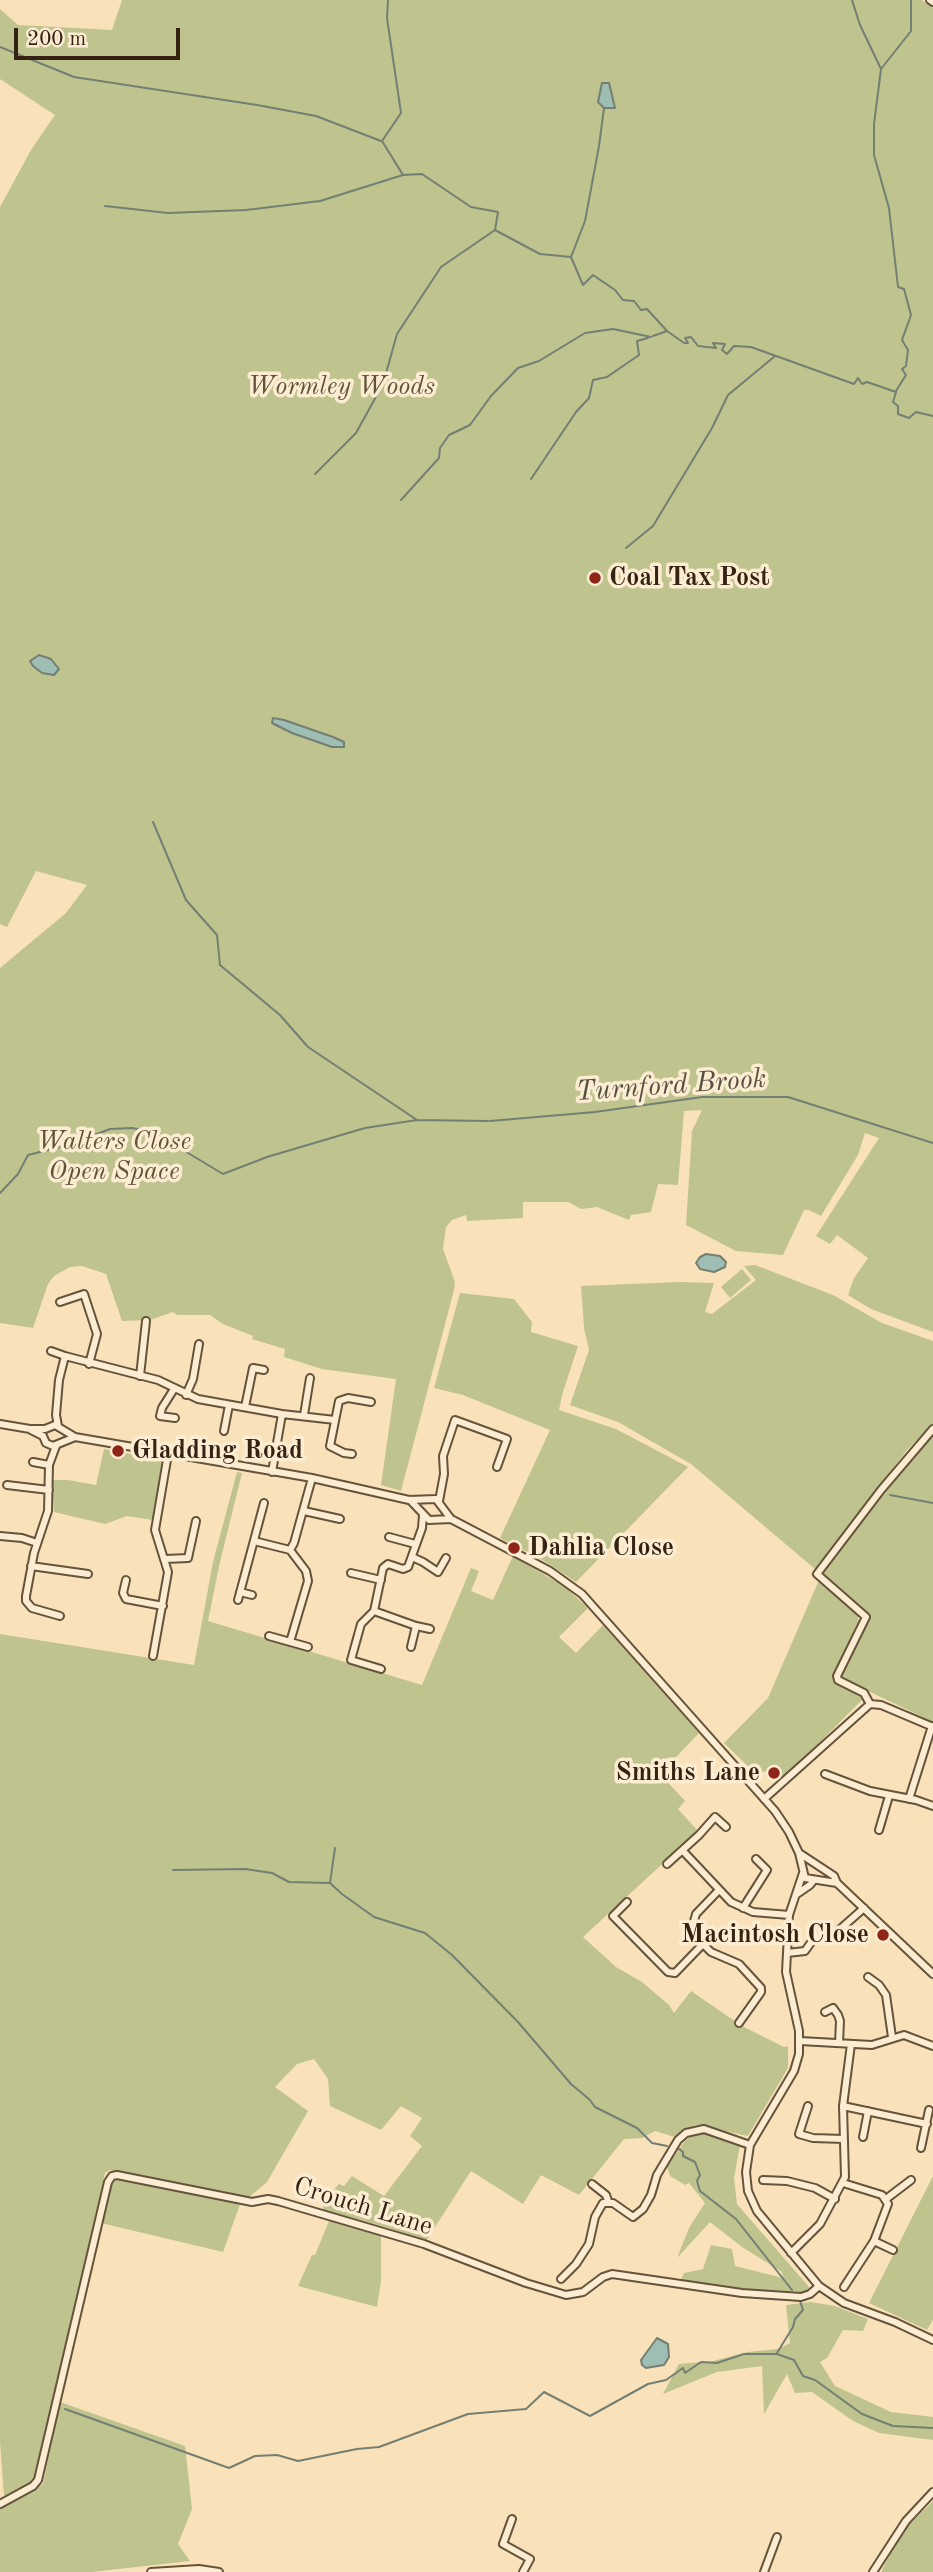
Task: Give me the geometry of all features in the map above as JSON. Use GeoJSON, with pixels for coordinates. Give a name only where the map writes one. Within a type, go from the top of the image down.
{"type":"FeatureCollection","features":[{"type":"Feature","properties":{"kind":"street"},"geometry":{"type":"LineString","coordinates":[[60,1302],[84,1294],[97,1334],[89,1364]]}},
{"type":"Feature","properties":{"kind":"street"},"geometry":{"type":"LineString","coordinates":[[140,1376],[146,1321]]}},
{"type":"Feature","properties":{"kind":"street"},"geometry":{"type":"LineString","coordinates":[[186,1395],[193,1379],[199,1344]]}},
{"type":"Feature","properties":{"kind":"street"},"geometry":{"type":"LineString","coordinates":[[51,1352],[164,1382],[186,1395],[246,1408],[335,1420]]}},
{"type":"Feature","properties":{"kind":"street"},"geometry":{"type":"LineString","coordinates":[[60,1616],[36,1610],[26,1601],[31,1566],[48,1511],[49,1465],[56,1444],[52,1430],[65,1356]]}},
{"type":"Feature","properties":{"kind":"street"},"geometry":{"type":"LineString","coordinates":[[246,1408],[253,1368],[264,1370]]}},
{"type":"Feature","properties":{"kind":"street"},"geometry":{"type":"LineString","coordinates":[[304,1415],[310,1378]]}},
{"type":"Feature","properties":{"kind":"street"},"geometry":{"type":"LineString","coordinates":[[174,1389],[160,1416],[175,1418]]}},
{"type":"Feature","properties":{"kind":"street"},"geometry":{"type":"LineString","coordinates":[[352,1454],[327,1447],[341,1399],[371,1402]]}},
{"type":"Feature","properties":{"kind":"street"},"geometry":{"type":"LineString","coordinates":[[224,1431],[229,1405]]}},
{"type":"Feature","properties":{"kind":"street"},"geometry":{"type":"LineString","coordinates":[[272,1472],[282,1414]]}},
{"type":"Feature","properties":{"kind":"street"},"geometry":{"type":"LineString","coordinates":[[445,1416],[510,1440],[497,1467]]}},
{"type":"Feature","properties":{"kind":"street"},"geometry":{"type":"LineString","coordinates":[[422,1528],[435,1519],[441,1505],[444,1451],[455,1420]]}},
{"type":"Feature","properties":{"kind":"street"},"geometry":{"type":"LineString","coordinates":[[0,1424],[52,1430],[75,1437],[312,1478],[409,1500],[427,1499],[441,1505],[451,1518],[550,1571],[582,1594],[784,1823],[799,1853],[808,1880],[837,1883]]}},
{"type":"Feature","properties":{"kind":"street"},"geometry":{"type":"LineString","coordinates":[[870,1704],[864,1693],[838,1680],[837,1676],[866,1617],[817,1574],[881,1490],[933,1429]]}},
{"type":"Feature","properties":{"kind":"street"},"geometry":{"type":"LineString","coordinates":[[52,1430],[56,1444]]}},
{"type":"Feature","properties":{"kind":"street"},"geometry":{"type":"LineString","coordinates":[[56,1444],[75,1437]]}},
{"type":"Feature","properties":{"kind":"street"},"geometry":{"type":"LineString","coordinates":[[153,1656],[168,1572],[155,1526],[168,1454]]}},
{"type":"Feature","properties":{"kind":"street"},"geometry":{"type":"LineString","coordinates":[[33,1462],[49,1465]]}},
{"type":"Feature","properties":{"kind":"street"},"geometry":{"type":"LineString","coordinates":[[290,1550],[312,1478]]}},
{"type":"Feature","properties":{"kind":"street"},"geometry":{"type":"LineString","coordinates":[[6,1485],[49,1490]]}},
{"type":"Feature","properties":{"kind":"street"},"geometry":{"type":"LineString","coordinates":[[351,1660],[361,1624],[374,1611],[385,1565],[406,1569],[422,1528],[421,1512],[427,1499],[441,1488]]}},
{"type":"Feature","properties":{"kind":"street"},"geometry":{"type":"LineString","coordinates":[[409,1500],[421,1512],[435,1519],[451,1518]]}},
{"type":"Feature","properties":{"kind":"street"},"geometry":{"type":"LineString","coordinates":[[238,1600],[264,1503]]}},
{"type":"Feature","properties":{"kind":"street"},"geometry":{"type":"LineString","coordinates":[[303,1511],[340,1519]]}},
{"type":"Feature","properties":{"kind":"street"},"geometry":{"type":"LineString","coordinates":[[165,1559],[188,1558],[196,1521]]}},
{"type":"Feature","properties":{"kind":"street"},"geometry":{"type":"LineString","coordinates":[[0,1536],[22,1538],[37,1543]]}},
{"type":"Feature","properties":{"kind":"street"},"geometry":{"type":"LineString","coordinates":[[390,1537],[415,1544]]}},
{"type":"Feature","properties":{"kind":"street"},"geometry":{"type":"LineString","coordinates":[[254,1541],[290,1550],[306,1571],[308,1581],[290,1642]]}},
{"type":"Feature","properties":{"kind":"street"},"geometry":{"type":"LineString","coordinates":[[412,1557],[446,1576]]}},
{"type":"Feature","properties":{"kind":"street"},"geometry":{"type":"LineString","coordinates":[[438,1573],[446,1558]]}},
{"type":"Feature","properties":{"kind":"street"},"geometry":{"type":"LineString","coordinates":[[31,1566],[88,1574]]}},
{"type":"Feature","properties":{"kind":"street"},"geometry":{"type":"LineString","coordinates":[[351,1573],[381,1580]]}},
{"type":"Feature","properties":{"kind":"street"},"geometry":{"type":"LineString","coordinates":[[126,1580],[123,1593],[126,1598],[163,1606]]}},
{"type":"Feature","properties":{"kind":"street"},"geometry":{"type":"LineString","coordinates":[[240,1592],[252,1595]]}},
{"type":"Feature","properties":{"kind":"street"},"geometry":{"type":"LineString","coordinates":[[374,1611],[430,1629]]}},
{"type":"Feature","properties":{"kind":"street"},"geometry":{"type":"LineString","coordinates":[[411,1647],[416,1626]]}},
{"type":"Feature","properties":{"kind":"street"},"geometry":{"type":"LineString","coordinates":[[269,1636],[308,1647]]}},
{"type":"Feature","properties":{"kind":"street"},"geometry":{"type":"LineString","coordinates":[[342,1658],[381,1669]]}},
{"type":"Feature","properties":{"kind":"street"},"geometry":{"type":"LineString","coordinates":[[764,1799],[870,1704],[881,1705],[932,1726],[909,1799]]}},
{"type":"Feature","properties":{"kind":"street"},"geometry":{"type":"LineString","coordinates":[[825,1774],[889,1796],[933,1807]]}},
{"type":"Feature","properties":{"kind":"street"},"geometry":{"type":"LineString","coordinates":[[879,1830],[889,1796]]}},
{"type":"Feature","properties":{"kind":"street"},"geometry":{"type":"LineString","coordinates":[[667,1864],[715,1817],[726,1826]]}},
{"type":"Feature","properties":{"kind":"street"},"geometry":{"type":"LineString","coordinates":[[682,1851],[731,1902],[758,1913],[789,1915]]}},
{"type":"Feature","properties":{"kind":"street"},"geometry":{"type":"LineString","coordinates":[[799,1853],[834,1876],[837,1883],[933,1974]]}},
{"type":"Feature","properties":{"kind":"street"},"geometry":{"type":"LineString","coordinates":[[743,1908],[767,1870],[756,1859]]}},
{"type":"Feature","properties":{"kind":"street"},"geometry":{"type":"LineString","coordinates":[[811,1862],[805,1865],[789,1915],[787,1982],[800,2041],[794,2071],[750,2145],[746,2172],[750,2198],[757,2211],[819,2286],[844,2303],[933,2340]]}},
{"type":"Feature","properties":{"kind":"street"},"geometry":{"type":"LineString","coordinates":[[797,1894],[815,1880],[821,1871],[819,1865]]}},
{"type":"Feature","properties":{"kind":"street"},"geometry":{"type":"LineString","coordinates":[[719,1890],[694,1916],[694,1921],[703,1944],[717,1956],[739,1964],[761,1988],[761,1992],[739,2023]]}},
{"type":"Feature","properties":{"kind":"street"},"geometry":{"type":"LineString","coordinates":[[627,1902],[613,1916],[667,1972],[675,1973],[703,1944]]}},
{"type":"Feature","properties":{"kind":"street"},"geometry":{"type":"LineString","coordinates":[[834,1939],[838,1931],[864,1908]]}},
{"type":"Feature","properties":{"kind":"street"},"geometry":{"type":"LineString","coordinates":[[787,1953],[802,1952],[812,1941]]}},
{"type":"Feature","properties":{"kind":"street"},"geometry":{"type":"LineString","coordinates":[[867,1977],[879,1985],[887,2000],[892,2037]]}},
{"type":"Feature","properties":{"kind":"street"},"geometry":{"type":"LineString","coordinates":[[825,2012],[832,2008],[838,2015],[839,2043]]}},
{"type":"Feature","properties":{"kind":"street"},"geometry":{"type":"LineString","coordinates":[[800,2041],[877,2044],[892,2037],[908,2035],[933,2046]]}},
{"type":"Feature","properties":{"kind":"street"},"geometry":{"type":"LineString","coordinates":[[791,2253],[820,2224],[843,2183],[846,2169],[843,2106],[851,2044]]}},
{"type":"Feature","properties":{"kind":"street"},"geometry":{"type":"LineString","coordinates":[[808,2106],[799,2131],[802,2136],[844,2139]]}},
{"type":"Feature","properties":{"kind":"street"},"geometry":{"type":"LineString","coordinates":[[843,2106],[927,2124]]}},
{"type":"Feature","properties":{"kind":"street"},"geometry":{"type":"LineString","coordinates":[[921,2148],[929,2110]]}},
{"type":"Feature","properties":{"kind":"street"},"geometry":{"type":"LineString","coordinates":[[863,2137],[868,2111]]}},
{"type":"Feature","properties":{"kind":"street"},"geometry":{"type":"LineString","coordinates":[[592,2184],[604,2192],[608,2201],[634,2217],[646,2205],[657,2175],[678,2140],[686,2133],[704,2129],[750,2145]]}},
{"type":"Feature","properties":{"kind":"street","name":"Crouch Lane"},"geometry":{"type":"LineString","coordinates":[[0,2504],[33,2486],[38,2480],[108,2182],[112,2176],[252,2202],[268,2199],[278,2201],[419,2242],[526,2283],[566,2295],[583,2292],[603,2277],[612,2274],[742,2293],[801,2297],[810,2294],[819,2286]]}},
{"type":"Feature","properties":{"kind":"street"},"geometry":{"type":"LineString","coordinates":[[764,2180],[787,2181],[815,2189],[835,2199]]}},
{"type":"Feature","properties":{"kind":"street"},"geometry":{"type":"LineString","coordinates":[[886,2199],[911,2180]]}},
{"type":"Feature","properties":{"kind":"street"},"geometry":{"type":"LineString","coordinates":[[843,2183],[880,2194],[886,2199],[888,2208],[874,2241],[844,2287]]}},
{"type":"Feature","properties":{"kind":"street"},"geometry":{"type":"LineString","coordinates":[[561,2279],[586,2249],[591,2239],[595,2217],[603,2203],[608,2201]]}},
{"type":"Feature","properties":{"kind":"street"},"geometry":{"type":"LineString","coordinates":[[874,2241],[893,2250]]}},
{"type":"Feature","properties":{"kind":"street"},"geometry":{"type":"LineString","coordinates":[[873,2572],[906,2521],[933,2492]]}},
{"type":"Feature","properties":{"kind":"street"},"geometry":{"type":"LineString","coordinates":[[512,2519],[499,2543],[530,2560],[523,2572]]}},
{"type":"Feature","properties":{"kind":"street"},"geometry":{"type":"LineString","coordinates":[[764,2572],[777,2538]]}},
{"type":"Feature","properties":{"kind":"street"},"geometry":{"type":"LineString","coordinates":[[151,2572],[200,2568],[219,2572]]}},
{"type":"Feature","properties":{"kind":"green space","name":"Wormley Woods"},"geometry":{"type":"Polygon","coordinates":[[[122,0],[922,0],[933,8],[933,1332],[871,1309],[848,1295],[854,1278],[868,1258],[837,1235],[830,1244],[816,1236],[879,1138],[865,1133],[858,1155],[821,1216],[804,1210],[783,1255],[736,1251],[686,1225],[692,1131],[702,1110],[684,1111],[678,1185],[658,1184],[651,1212],[631,1215],[629,1220],[597,1207],[581,1209],[568,1202],[523,1202],[523,1218],[467,1221],[466,1215],[452,1220],[446,1227],[443,1249],[455,1282],[454,1290],[401,1491],[381,1485],[396,1379],[322,1369],[284,1357],[285,1349],[252,1339],[253,1336],[223,1324],[210,1315],[177,1315],[173,1312],[150,1320],[122,1321],[106,1274],[82,1266],[70,1267],[54,1276],[48,1284],[33,1328],[0,1323],[0,968],[66,913],[87,885],[36,871],[7,927],[0,924],[0,207],[31,150],[55,115],[0,79],[0,9],[18,25],[112,30],[122,0]]]}},
{"type":"Feature","properties":{"kind":"green space"},"geometry":{"type":"Polygon","coordinates":[[[755,1265],[833,1295],[882,1323],[933,1341],[933,1424],[907,1450],[815,1569],[691,1464],[618,1422],[570,1405],[589,1350],[584,1328],[581,1286],[714,1283],[705,1312],[712,1314],[756,1280],[744,1266],[755,1265]]]}},
{"type":"Feature","properties":{"kind":"green space"},"geometry":{"type":"Polygon","coordinates":[[[742,1269],[751,1280],[730,1298],[721,1287],[742,1269]]]}},
{"type":"Feature","properties":{"kind":"green space"},"geometry":{"type":"Polygon","coordinates":[[[460,1293],[514,1299],[532,1322],[531,1332],[578,1346],[559,1410],[616,1429],[688,1467],[576,1582],[546,1562],[500,1538],[550,1430],[463,1395],[434,1388],[460,1293]]]}},
{"type":"Feature","properties":{"kind":"green space"},"geometry":{"type":"Polygon","coordinates":[[[933,1433],[933,1722],[841,1678],[840,1675],[869,1615],[823,1576],[827,1565],[933,1433]]]}},
{"type":"Feature","properties":{"kind":"green space"},"geometry":{"type":"Polygon","coordinates":[[[104,1449],[162,1460],[153,1520],[127,1516],[105,1524],[54,1512],[52,1480],[96,1485],[104,1449]]]}},
{"type":"Feature","properties":{"kind":"green space"},"geometry":{"type":"Polygon","coordinates":[[[237,1472],[242,1473],[208,1621],[422,1685],[471,1568],[479,1571],[471,1591],[493,1600],[513,1556],[565,1587],[588,1608],[559,1637],[576,1653],[603,1625],[699,1733],[660,1774],[685,1801],[678,1809],[698,1831],[583,1937],[616,1967],[642,1982],[669,2005],[674,2013],[691,1991],[742,2026],[784,2047],[788,2046],[788,2068],[748,2136],[696,2125],[683,2129],[675,2137],[655,2131],[642,2138],[624,2139],[579,2195],[541,2175],[523,2204],[471,2171],[426,2241],[323,2210],[324,2201],[339,2184],[344,2186],[352,2176],[384,2196],[422,2146],[410,2136],[422,2118],[401,2106],[381,2130],[330,2106],[328,2079],[314,2059],[297,2064],[275,2087],[308,2111],[267,2182],[248,2198],[110,2170],[105,2173],[34,2481],[4,2496],[0,2442],[0,1634],[194,1665],[213,1562],[237,1472]]]}},
{"type":"Feature","properties":{"kind":"green space"},"geometry":{"type":"Polygon","coordinates":[[[819,1580],[858,1616],[833,1679],[864,1698],[784,1778],[766,1771],[756,1774],[724,1743],[768,1698],[819,1580]]]}},
{"type":"Feature","properties":{"kind":"green space"},"geometry":{"type":"Polygon","coordinates":[[[702,2133],[740,2145],[734,2178],[737,2204],[809,2287],[808,2291],[800,2293],[721,2289],[680,2283],[684,2273],[703,2269],[711,2245],[732,2249],[735,2266],[783,2278],[782,2272],[742,2247],[710,2222],[677,2258],[689,2228],[705,2203],[689,2183],[685,2185],[670,2176],[667,2166],[685,2141],[693,2134],[702,2133]]]}},
{"type":"Feature","properties":{"kind":"green space"},"geometry":{"type":"Polygon","coordinates":[[[933,2176],[933,2320],[927,2330],[869,2303],[933,2176]]]}},
{"type":"Feature","properties":{"kind":"green space"},"geometry":{"type":"Polygon","coordinates":[[[117,2179],[240,2204],[223,2252],[101,2223],[111,2183],[117,2179]]]}},
{"type":"Feature","properties":{"kind":"green space"},"geometry":{"type":"Polygon","coordinates":[[[329,2221],[381,2236],[381,2281],[377,2307],[298,2286],[329,2221]]]}},
{"type":"Feature","properties":{"kind":"green space"},"geometry":{"type":"Polygon","coordinates":[[[811,2302],[835,2306],[868,2319],[863,2331],[843,2330],[827,2358],[820,2362],[835,2386],[891,2412],[933,2417],[933,2440],[879,2433],[853,2421],[812,2392],[795,2393],[787,2374],[764,2414],[762,2366],[717,2372],[663,2394],[679,2364],[713,2361],[748,2352],[778,2349],[790,2343],[786,2305],[811,2302]]]}},
{"type":"Feature","properties":{"kind":"green space"},"geometry":{"type":"Polygon","coordinates":[[[60,2402],[185,2446],[192,2509],[178,2544],[190,2561],[92,2572],[0,2572],[0,2508],[43,2484],[60,2402]]]}},
{"type":"Feature","properties":{"kind":"green space"},"geometry":{"type":"Polygon","coordinates":[[[933,2501],[933,2572],[881,2572],[901,2533],[933,2501]]]}},
{"type":"Feature","properties":{"kind":"water"},"geometry":{"type":"Polygon","coordinates":[[[602,83],[609,83],[615,108],[604,108],[598,102],[602,83]]]}},
{"type":"Feature","properties":{"kind":"water"},"geometry":{"type":"Polygon","coordinates":[[[39,655],[51,659],[59,669],[54,675],[42,673],[33,666],[30,661],[39,655]]]}},
{"type":"Feature","properties":{"kind":"water"},"geometry":{"type":"Polygon","coordinates":[[[273,718],[333,737],[344,742],[344,747],[332,747],[292,733],[272,723],[273,718]]]}},
{"type":"Feature","properties":{"kind":"water"},"geometry":{"type":"Polygon","coordinates":[[[706,1254],[720,1256],[726,1262],[725,1267],[714,1272],[700,1269],[696,1263],[706,1254]]]}},
{"type":"Feature","properties":{"kind":"water"},"geometry":{"type":"Polygon","coordinates":[[[657,2338],[668,2344],[669,2357],[664,2365],[646,2368],[641,2360],[657,2338]]]}},
{"type":"Feature","properties":{"kind":"waterway"},"geometry":{"type":"LineString","coordinates":[[382,141],[401,113],[387,18],[388,0]]}},
{"type":"Feature","properties":{"kind":"waterway"},"geometry":{"type":"LineString","coordinates":[[852,0],[860,25],[881,69],[874,124],[874,155],[889,208],[898,287],[904,289],[911,315],[902,340],[908,350],[906,366],[902,369],[906,375],[896,391]]}},
{"type":"Feature","properties":{"kind":"waterway"},"geometry":{"type":"LineString","coordinates":[[881,69],[911,31],[911,0]]}},
{"type":"Feature","properties":{"kind":"waterway"},"geometry":{"type":"LineString","coordinates":[[0,47],[74,77],[316,116],[381,141]]}},
{"type":"Feature","properties":{"kind":"waterway"},"geometry":{"type":"LineString","coordinates":[[571,257],[585,221],[604,108]]}},
{"type":"Feature","properties":{"kind":"waterway"},"geometry":{"type":"LineString","coordinates":[[382,141],[403,175],[422,174],[471,207],[498,212],[495,230],[540,254],[571,257],[583,285],[593,275],[615,290],[623,300],[634,301],[641,310],[647,309],[667,331],[684,343],[688,343],[685,338],[691,337],[698,346],[716,348],[713,343],[725,344],[722,350],[727,354],[734,346],[751,347],[854,384],[858,378],[862,384],[867,382],[896,392],[893,402],[898,406],[898,414],[909,418],[916,412],[933,416]]}},
{"type":"Feature","properties":{"kind":"waterway"},"geometry":{"type":"LineString","coordinates":[[105,206],[168,213],[246,210],[320,201],[403,175]]}},
{"type":"Feature","properties":{"kind":"waterway"},"geometry":{"type":"LineString","coordinates":[[315,474],[356,433],[383,384],[397,334],[441,267],[495,230]]}},
{"type":"Feature","properties":{"kind":"waterway"},"geometry":{"type":"LineString","coordinates":[[401,500],[439,458],[440,448],[449,435],[470,425],[491,396],[518,368],[539,361],[585,333],[613,329],[651,337]]}},
{"type":"Feature","properties":{"kind":"waterway"},"geometry":{"type":"LineString","coordinates":[[653,336],[667,331]]}},
{"type":"Feature","properties":{"kind":"waterway"},"geometry":{"type":"LineString","coordinates":[[531,479],[576,412],[589,398],[593,380],[607,377],[639,355],[637,341],[648,338]]}},
{"type":"Feature","properties":{"kind":"waterway"},"geometry":{"type":"LineString","coordinates":[[626,548],[653,526],[712,428],[728,395],[775,356]]}},
{"type":"Feature","properties":{"kind":"waterway","name":"Turnford Brook"},"geometry":{"type":"LineString","coordinates":[[153,822],[186,900],[217,935],[220,965],[280,1015],[308,1047],[417,1120],[488,1121]]}},
{"type":"Feature","properties":{"kind":"waterway","name":"Turnford Brook"},"geometry":{"type":"LineString","coordinates":[[490,1121],[595,1112],[702,1097],[788,1097],[933,1143]]}},
{"type":"Feature","properties":{"kind":"waterway"},"geometry":{"type":"LineString","coordinates":[[0,1193],[18,1174],[28,1155],[68,1145],[110,1129],[132,1128],[153,1132],[223,1174],[267,1157],[365,1128],[417,1120]]}},
{"type":"Feature","properties":{"kind":"waterway"},"geometry":{"type":"LineString","coordinates":[[890,1495],[933,1503]]}},
{"type":"Feature","properties":{"kind":"waterway"},"geometry":{"type":"LineString","coordinates":[[173,1870],[245,1869],[272,1873],[289,1882],[330,1883],[335,1848]]}},
{"type":"Feature","properties":{"kind":"waterway"},"geometry":{"type":"LineString","coordinates":[[330,1883],[374,1917],[425,1933],[452,1955],[518,2022],[571,2084],[595,2107],[637,2128],[652,2143],[667,2146]]}},
{"type":"Feature","properties":{"kind":"waterway"},"geometry":{"type":"LineString","coordinates":[[679,2149],[683,2156],[695,2162],[700,2175],[697,2181],[700,2191],[736,2219],[792,2290]]}},
{"type":"Feature","properties":{"kind":"waterway"},"geometry":{"type":"LineString","coordinates":[[777,2353],[795,2319],[803,2310],[800,2301]]}},
{"type":"Feature","properties":{"kind":"waterway"},"geometry":{"type":"LineString","coordinates":[[65,2409],[229,2468],[255,2456],[277,2455],[298,2461],[379,2447],[468,2414],[526,2409],[544,2392],[590,2416],[648,2384],[666,2380],[683,2368],[685,2373],[701,2362],[717,2363],[744,2354],[777,2354],[794,2360],[803,2376],[815,2380],[862,2414],[893,2426],[933,2428]]}},
{"type":"Feature","properties":{"kind":"place","name":"Coal Tax Post"},"geometry":{"type":"Point","coordinates":[595,578]}},
{"type":"Feature","properties":{"kind":"place","name":"Gladding Road"},"geometry":{"type":"Point","coordinates":[118,1451]}},
{"type":"Feature","properties":{"kind":"place","name":"Dahlia Close"},"geometry":{"type":"Point","coordinates":[514,1548]}},
{"type":"Feature","properties":{"kind":"place","name":"Smiths Lane"},"geometry":{"type":"Point","coordinates":[774,1773]}},
{"type":"Feature","properties":{"kind":"place","name":"Macintosh Close"},"geometry":{"type":"Point","coordinates":[883,1935]}},
{"type":"Feature","properties":{"kind":"park label","name":"Walters Close Open Space"},"geometry":{"type":"Point","coordinates":[114,1157]}}]}
